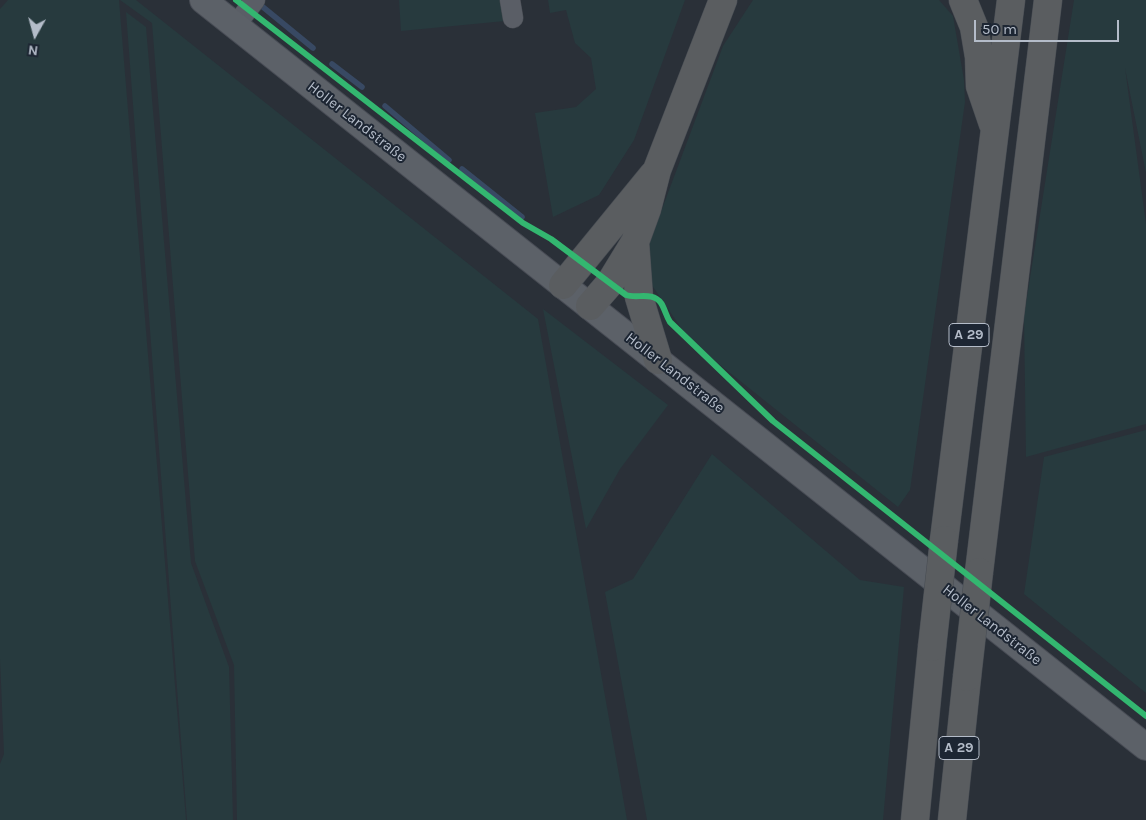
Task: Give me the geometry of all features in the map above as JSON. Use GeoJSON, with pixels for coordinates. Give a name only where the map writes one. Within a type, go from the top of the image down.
{"type":"FeatureCollection","features":[{"type":"Feature","properties":{"kind":"highway"},"geometry":{"type":"LineString","coordinates":[[963,0],[974,27],[979,57],[980,86],[995,129]]}},
{"type":"Feature","properties":{"kind":"highway","name":"A 29"},"geometry":{"type":"LineString","coordinates":[[915,820],[944,540],[1011,0]]}},
{"type":"Feature","properties":{"kind":"highway","name":"A 29"},"geometry":{"type":"LineString","coordinates":[[952,820],[979,572],[1048,0]]}},
{"type":"Feature","properties":{"kind":"highway"},"geometry":{"type":"LineString","coordinates":[[590,306],[610,283],[635,242],[647,209],[657,170],[723,1]]}},
{"type":"Feature","properties":{"kind":"highway"},"geometry":{"type":"LineString","coordinates":[[563,285],[657,170]]}},
{"type":"Feature","properties":{"kind":"highway"},"geometry":{"type":"LineString","coordinates":[[635,242],[639,297],[658,360]]}},
{"type":"Feature","properties":{"kind":"main road","name":"Holler Landstraße"},"geometry":{"type":"LineString","coordinates":[[203,0],[1146,747]]}},
{"type":"Feature","properties":{"kind":"lane"},"geometry":{"type":"LineString","coordinates":[[235,26],[255,0]]}},
{"type":"Feature","properties":{"kind":"green space"},"geometry":{"type":"Polygon","coordinates":[[[8,0],[119,0],[186,820],[0,820],[0,764],[4,754],[0,659],[0,9],[8,0]]]}},
{"type":"Feature","properties":{"kind":"green space"},"geometry":{"type":"Polygon","coordinates":[[[120,0],[136,0],[538,319],[627,820],[237,820],[234,665],[195,561],[152,23],[120,0]]]}},
{"type":"Feature","properties":{"kind":"green space"},"geometry":{"type":"Polygon","coordinates":[[[399,0],[501,0],[505,21],[401,31],[399,0]]]}},
{"type":"Feature","properties":{"kind":"green space"},"geometry":{"type":"Polygon","coordinates":[[[548,0],[685,0],[634,140],[599,195],[553,217],[535,113],[576,107],[596,89],[591,58],[575,43],[566,10],[550,13],[548,0]]]}},
{"type":"Feature","properties":{"kind":"green space"},"geometry":{"type":"Polygon","coordinates":[[[753,0],[939,0],[953,16],[964,80],[965,102],[910,490],[898,507],[690,341],[649,281],[647,249],[723,46],[753,0]]]}},
{"type":"Feature","properties":{"kind":"green space"},"geometry":{"type":"Polygon","coordinates":[[[1074,0],[1146,0],[1146,173],[1125,68],[1146,224],[1146,424],[1026,457],[1024,316],[1074,0]]]}},
{"type":"Feature","properties":{"kind":"green space"},"geometry":{"type":"Polygon","coordinates":[[[126,12],[146,27],[191,563],[229,667],[233,820],[187,820],[126,12]]]}},
{"type":"Feature","properties":{"kind":"green space"},"geometry":{"type":"Polygon","coordinates":[[[543,309],[668,405],[620,469],[586,529],[543,309]]]}},
{"type":"Feature","properties":{"kind":"green space"},"geometry":{"type":"Polygon","coordinates":[[[1146,430],[1146,693],[1024,594],[1044,457],[1146,430]]]}},
{"type":"Feature","properties":{"kind":"green space"},"geometry":{"type":"Polygon","coordinates":[[[712,454],[860,580],[904,587],[883,820],[647,820],[605,592],[633,579],[712,454]]]}},
{"type":"Feature","properties":{"kind":"waterway"},"geometry":{"type":"LineString","coordinates":[[258,3],[313,48]]}},
{"type":"Feature","properties":{"kind":"waterway"},"geometry":{"type":"LineString","coordinates":[[332,64],[362,87]]}},
{"type":"Feature","properties":{"kind":"waterway"},"geometry":{"type":"LineString","coordinates":[[385,106],[449,160]]}},
{"type":"Feature","properties":{"kind":"waterway"},"geometry":{"type":"LineString","coordinates":[[462,169],[522,217]]}},
{"type":"Feature","properties":{"kind":"cycle path"},"geometry":{"type":"LineString","coordinates":[[236,0],[523,223],[551,239],[626,295],[649,296],[657,299],[661,303],[670,322],[773,421],[1146,716]]}}]}
